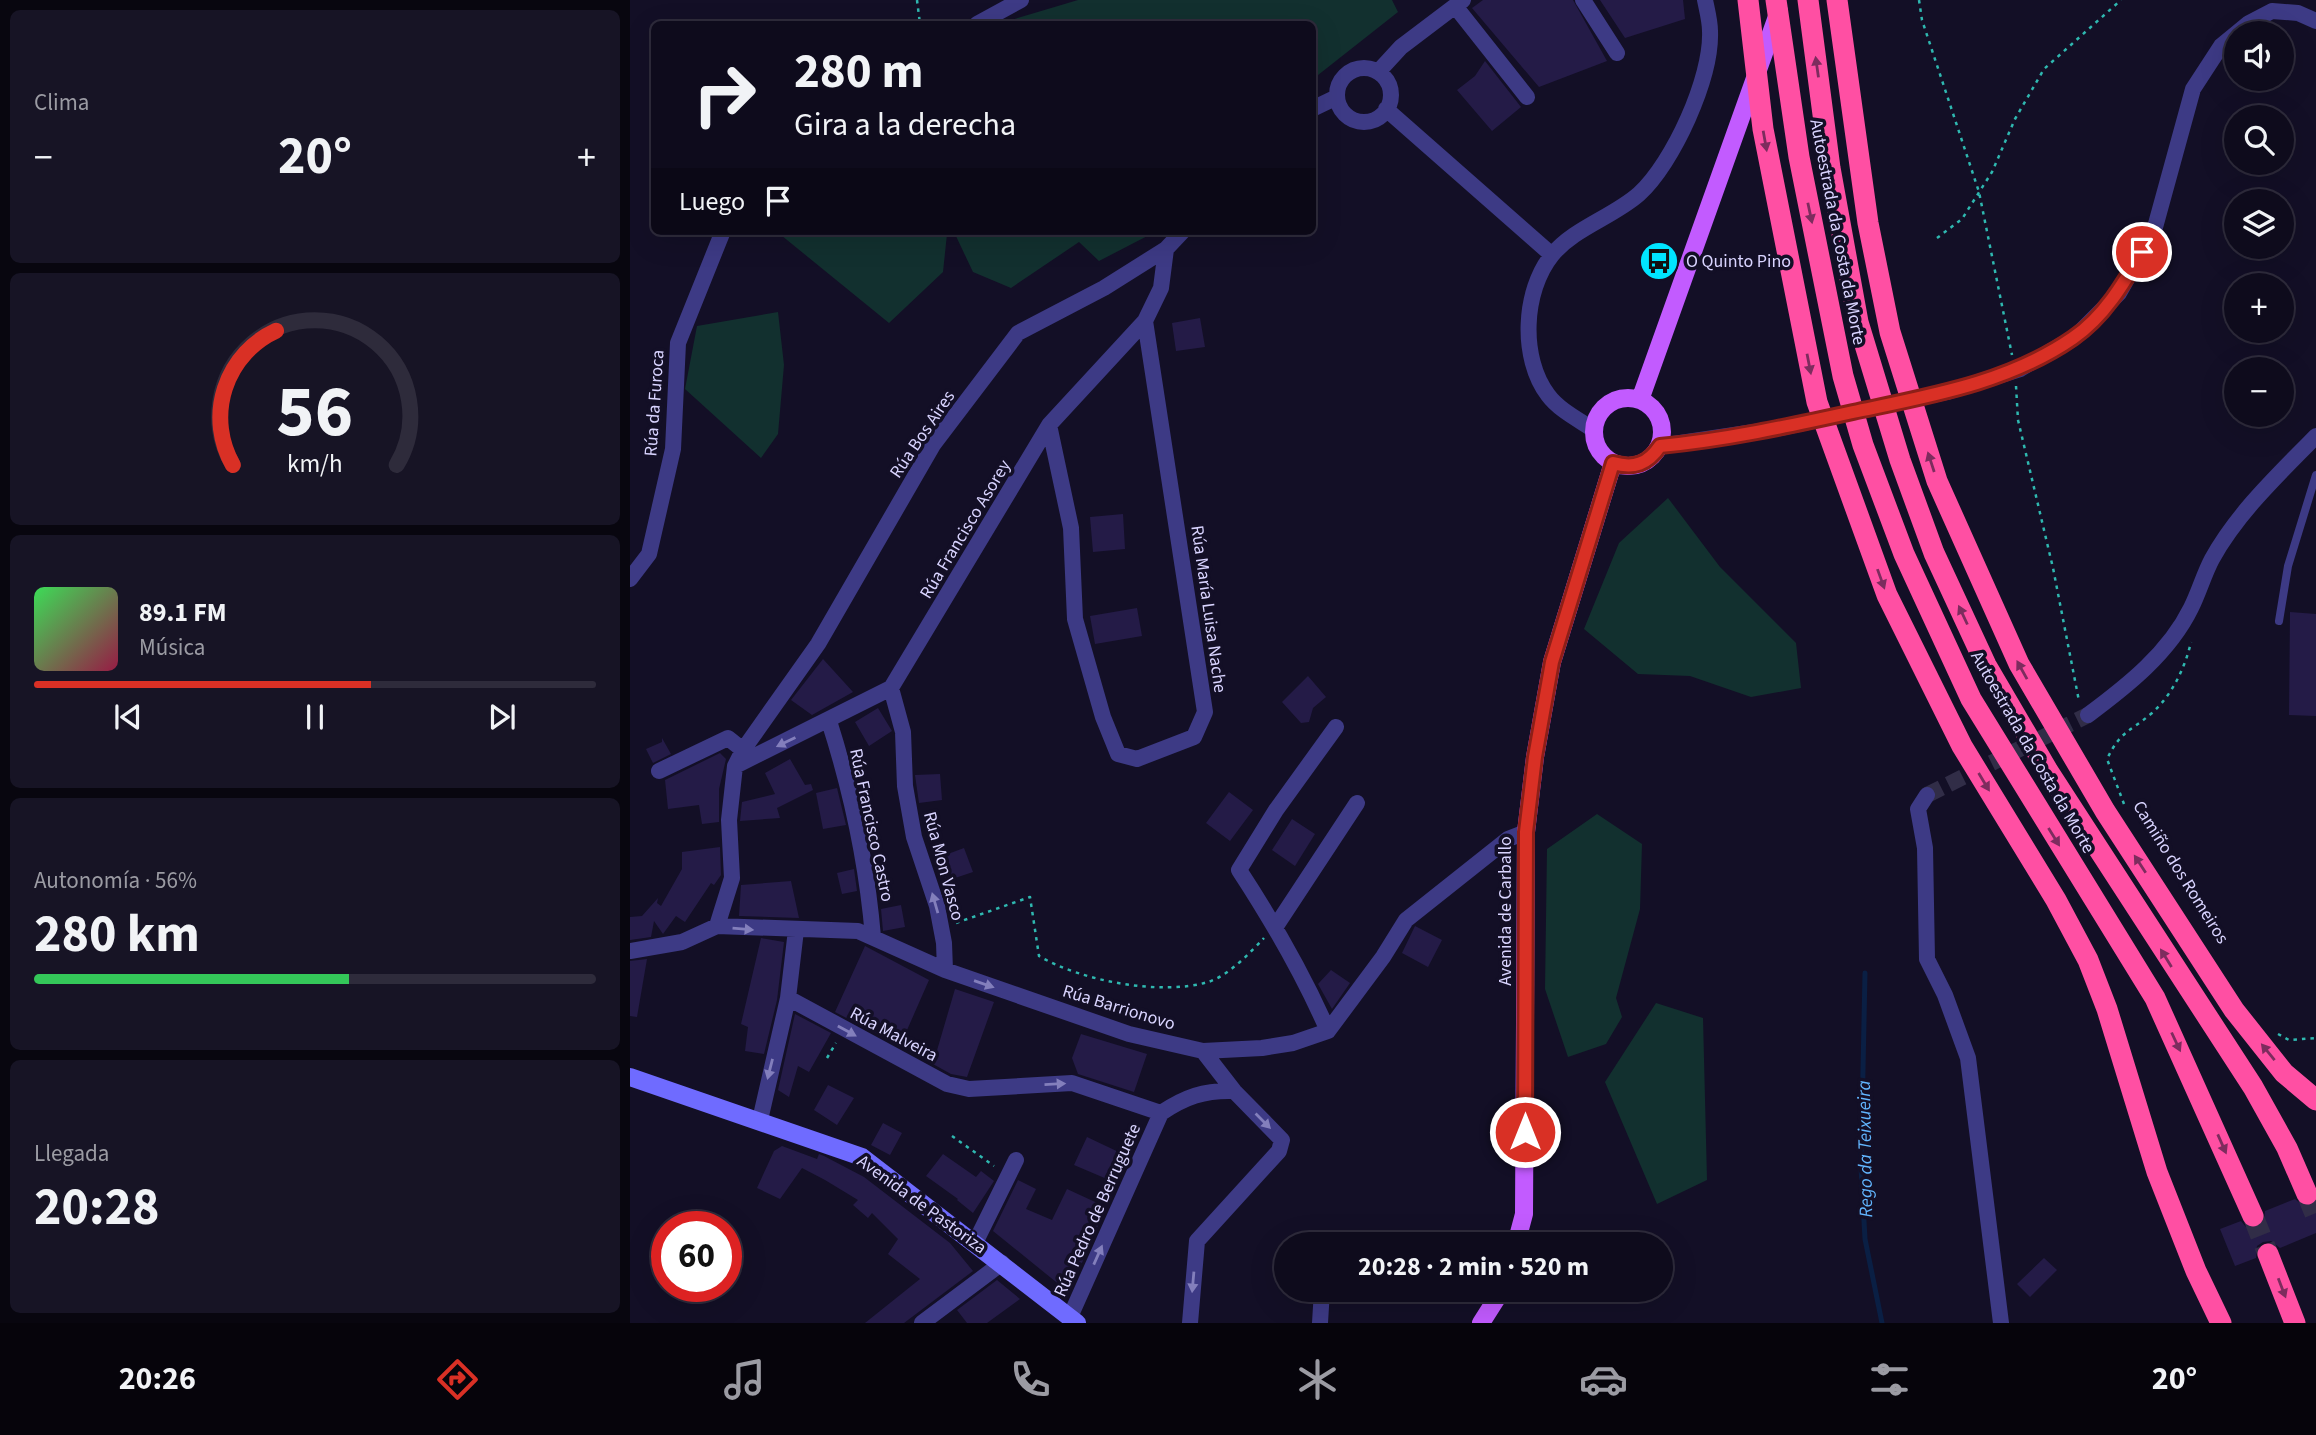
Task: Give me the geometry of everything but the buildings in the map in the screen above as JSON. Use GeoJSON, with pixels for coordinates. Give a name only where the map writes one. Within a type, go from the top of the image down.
{"type":"FeatureCollection","features":[{"type":"Feature","properties":{"kind":"highway"},"geometry":{"type":"LineString","coordinates":[[1748,0],[1763,129],[1817,402],[1887,595],[1962,746],[2056,900],[2088,960],[2111,1021],[2157,1172],[2196,1271],[2221,1323]]}},
{"type":"Feature","properties":{"kind":"highway","name":"Autoestrada da Costa da Morte"},"geometry":{"type":"LineString","coordinates":[[1776,0],[1798,157],[1843,376],[1863,445],[1904,554],[1971,699],[2155,998],[2253,1216]]}},
{"type":"Feature","properties":{"kind":"highway","name":"Autoestrada da Costa da Morte"},"geometry":{"type":"LineString","coordinates":[[1808,0],[1830,168],[1858,322],[1900,460],[1934,552],[1986,665],[2048,771],[2188,991],[2253,1087],[2287,1149],[2307,1194]]}},
{"type":"Feature","properties":{"kind":"highway"},"geometry":{"type":"LineString","coordinates":[[1837,0],[1868,223],[1890,332],[1937,481],[2019,664],[2105,811],[2234,1010],[2284,1073],[2316,1100]]}},
{"type":"Feature","properties":{"kind":"highway"},"geometry":{"type":"LineString","coordinates":[[2268,1254],[2295,1323]]}},
{"type":"Feature","properties":{"kind":"main road"},"geometry":{"type":"LineString","coordinates":[[1640,400],[1783,0]]}},
{"type":"Feature","properties":{"kind":"main road"},"geometry":{"type":"LineString","coordinates":[[1622,399],[1640,400],[1657,413],[1661,424],[1660,446],[1654,455],[1635,466],[1613,463],[1599,449],[1594,430],[1606,407],[1622,399]]}},
{"type":"Feature","properties":{"kind":"main road","name":"Avenida de Carballo"},"geometry":{"type":"LineString","coordinates":[[1519,1232],[1524,1214],[1526,832],[1535,757],[1552,662],[1613,463]]}},
{"type":"Feature","properties":{"kind":"main road"},"geometry":{"type":"LineString","coordinates":[[1481,1323],[1494,1302]]}},
{"type":"Feature","properties":{"kind":"street"},"geometry":{"type":"LineString","coordinates":[[982,21],[1021,0]]}},
{"type":"Feature","properties":{"kind":"street"},"geometry":{"type":"LineString","coordinates":[[1583,0],[1617,53]]}},
{"type":"Feature","properties":{"kind":"street"},"geometry":{"type":"LineString","coordinates":[[1594,430],[1549,397],[1538,379],[1528,350],[1531,307],[1552,255],[1638,194],[1662,168],[1703,78],[1710,32],[1705,0]]}},
{"type":"Feature","properties":{"kind":"street"},"geometry":{"type":"LineString","coordinates":[[1378,72],[1401,47],[1459,3],[1527,97]]}},
{"type":"Feature","properties":{"kind":"street"},"geometry":{"type":"LineString","coordinates":[[1660,446],[1782,428],[1947,392],[2020,369],[2075,337],[2119,293],[2154,231],[2193,89],[2221,46],[2249,23],[2272,11],[2298,13],[2316,21]]}},
{"type":"Feature","properties":{"kind":"street"},"geometry":{"type":"LineString","coordinates":[[1364,68],[1378,72],[1390,90],[1386,109],[1374,120],[1358,121],[1345,114],[1337,97],[1338,87],[1348,73],[1364,68]]}},
{"type":"Feature","properties":{"kind":"street"},"geometry":{"type":"LineString","coordinates":[[1316,106],[1337,97]]}},
{"type":"Feature","properties":{"kind":"street"},"geometry":{"type":"LineString","coordinates":[[1386,109],[1552,255]]}},
{"type":"Feature","properties":{"kind":"street","name":"Rúa da Furoca"},"geometry":{"type":"LineString","coordinates":[[630,579],[649,554],[673,449],[678,343],[721,235]]}},
{"type":"Feature","properties":{"kind":"street","name":"Rúa Bos Aires"},"geometry":{"type":"LineString","coordinates":[[717,926],[732,878],[729,820],[735,766],[760,725],[818,644],[933,445],[1018,333],[1104,288],[1166,249],[1179,235]]}},
{"type":"Feature","properties":{"kind":"street","name":"Rúa Francisco Asorey"},"geometry":{"type":"LineString","coordinates":[[891,688],[1049,425],[1145,321],[1161,288],[1166,249]]}},
{"type":"Feature","properties":{"kind":"street","name":"Rúa María Luisa Nache"},"geometry":{"type":"LineString","coordinates":[[1049,425],[1071,528],[1075,619],[1103,717],[1118,754],[1137,759],[1194,737],[1205,712],[1145,321]]}},
{"type":"Feature","properties":{"kind":"street"},"geometry":{"type":"LineString","coordinates":[[2088,715],[2125,687],[2157,656],[2190,610],[2220,547],[2260,492],[2316,436]]}},
{"type":"Feature","properties":{"kind":"street"},"geometry":{"type":"LineString","coordinates":[[735,766],[891,688]]}},
{"type":"Feature","properties":{"kind":"street","name":"Rúa Mon Vasco"},"geometry":{"type":"LineString","coordinates":[[891,688],[903,732],[905,786],[914,837],[941,928],[945,970]]}},
{"type":"Feature","properties":{"kind":"street","name":"Rúa Francisco Castro"},"geometry":{"type":"LineString","coordinates":[[829,721],[843,765],[870,903],[873,937]]}},
{"type":"Feature","properties":{"kind":"street"},"geometry":{"type":"LineString","coordinates":[[659,771],[742,729],[760,725]]}},
{"type":"Feature","properties":{"kind":"street"},"geometry":{"type":"LineString","coordinates":[[1336,727],[1276,810],[1239,870],[1276,926],[1328,1031],[1384,957],[1406,920],[1508,839],[1526,832]]}},
{"type":"Feature","properties":{"kind":"street"},"geometry":{"type":"LineString","coordinates":[[728,738],[743,750]]}},
{"type":"Feature","properties":{"kind":"street"},"geometry":{"type":"LineString","coordinates":[[1927,794],[1918,809],[1925,848],[1927,959],[1945,995],[1968,1058],[2001,1323]]}},
{"type":"Feature","properties":{"kind":"street"},"geometry":{"type":"LineString","coordinates":[[1276,926],[1357,803]]}},
{"type":"Feature","properties":{"kind":"street","name":"Rúa Barrionovo"},"geometry":{"type":"LineString","coordinates":[[630,951],[682,942],[717,926],[858,931],[945,970],[1129,1034],[1203,1051],[1262,1048],[1293,1043],[1328,1031]]}},
{"type":"Feature","properties":{"kind":"street"},"geometry":{"type":"LineString","coordinates":[[760,1120],[788,998],[796,930]]}},
{"type":"Feature","properties":{"kind":"street","name":"Rúa Malveira"},"geometry":{"type":"LineString","coordinates":[[788,998],[947,1084],[969,1089],[1072,1083],[1161,1113]]}},
{"type":"Feature","properties":{"kind":"street"},"geometry":{"type":"LineString","coordinates":[[1190,1323],[1197,1241],[1279,1151],[1282,1140],[1234,1091],[1203,1051]]}},
{"type":"Feature","properties":{"kind":"street","name":"Avenida de Pastoriza"},"geometry":{"type":"LineString","coordinates":[[630,1077],[862,1157],[1073,1320]]}},
{"type":"Feature","properties":{"kind":"street","name":"Rúa Pedro de Berruguete"},"geometry":{"type":"LineString","coordinates":[[1073,1320],[1161,1113],[1183,1098],[1209,1090],[1234,1091]]}},
{"type":"Feature","properties":{"kind":"street"},"geometry":{"type":"LineString","coordinates":[[975,1243],[1016,1160]]}},
{"type":"Feature","properties":{"kind":"street"},"geometry":{"type":"LineString","coordinates":[[922,1323],[1002,1264]]}},
{"type":"Feature","properties":{"kind":"street"},"geometry":{"type":"LineString","coordinates":[[1321,1323],[1322,1302]]}},
{"type":"Feature","properties":{"kind":"lane"},"geometry":{"type":"LineString","coordinates":[[2279,621],[2288,566],[2316,475]]}},
{"type":"Feature","properties":{"kind":"path"},"geometry":{"type":"LineString","coordinates":[[917,0],[920,21]]}},
{"type":"Feature","properties":{"kind":"path"},"geometry":{"type":"LineString","coordinates":[[1937,238],[1962,219],[1992,172],[2015,119],[2044,69],[2121,0]]}},
{"type":"Feature","properties":{"kind":"path","name":"Camiño dos Romeiros"},"geometry":{"type":"LineString","coordinates":[[2130,813],[2107,759],[2117,737],[2153,712],[2177,682],[2191,644],[2190,610]]}},
{"type":"Feature","properties":{"kind":"path"},"geometry":{"type":"LineString","coordinates":[[941,928],[1030,897],[1039,956],[1055,966],[1126,984],[1164,989],[1210,982],[1250,953],[1276,926]]}},
{"type":"Feature","properties":{"kind":"path"},"geometry":{"type":"LineString","coordinates":[[2269,1029],[2289,1040],[2316,1038]]}},
{"type":"Feature","properties":{"kind":"path"},"geometry":{"type":"LineString","coordinates":[[827,1058],[837,1041]]}},
{"type":"Feature","properties":{"kind":"path"},"geometry":{"type":"LineString","coordinates":[[953,1136],[1000,1170]]}},
{"type":"Feature","properties":{"kind":"green space"},"geometry":{"type":"Polygon","coordinates":[[[1078,0],[1392,0],[1398,12],[1316,77],[1316,21],[1008,21],[1078,0]]]}},
{"type":"Feature","properties":{"kind":"green space"},"geometry":{"type":"Polygon","coordinates":[[[781,235],[947,235],[943,272],[889,323],[781,235]]]}},
{"type":"Feature","properties":{"kind":"green space"},"geometry":{"type":"Polygon","coordinates":[[[955,235],[1149,235],[1099,261],[1079,242],[1011,288],[973,272],[955,235]]]}},
{"type":"Feature","properties":{"kind":"green space"},"geometry":{"type":"Polygon","coordinates":[[[778,312],[784,365],[778,434],[761,458],[685,389],[697,326],[778,312]]]}},
{"type":"Feature","properties":{"kind":"green space"},"geometry":{"type":"Polygon","coordinates":[[[1668,498],[1720,567],[1796,643],[1801,688],[1751,697],[1690,676],[1638,674],[1584,629],[1619,543],[1668,498]]]}},
{"type":"Feature","properties":{"kind":"green space"},"geometry":{"type":"Polygon","coordinates":[[[1597,814],[1642,844],[1640,909],[1616,998],[1622,1017],[1606,1044],[1568,1057],[1545,989],[1547,849],[1597,814]]]}},
{"type":"Feature","properties":{"kind":"green space"},"geometry":{"type":"Polygon","coordinates":[[[1656,1003],[1703,1018],[1707,1180],[1657,1204],[1605,1082],[1656,1003]]]}},
{"type":"Feature","properties":{"kind":"waterway","name":"Rego da Teixueira"},"geometry":{"type":"LineString","coordinates":[[1865,973],[1861,1167],[1865,1239],[1882,1323]]}},
{"type":"Feature","properties":{"kind":"tunnel"},"geometry":{"type":"LineString","coordinates":[[1927,795],[2088,715]]}},
{"type":"Feature","properties":{"kind":"tunnel"},"geometry":{"type":"LineString","coordinates":[[2307,1194],[2316,1216]]}},
{"type":"Feature","properties":{"kind":"tunnel"},"geometry":{"type":"LineString","coordinates":[[2253,1216],[2268,1254]]}},
{"type":"Feature","properties":{"kind":"place","name":"O Quinto Pino"},"geometry":{"type":"Point","coordinates":[1659,261]}},
{"type":"Feature","properties":{"kind":"route"},"geometry":{"type":"LineString","coordinates":[[1525,1132],[1526,832],[1535,757],[1552,662],[1613,463],[1635,466],[1654,455],[1660,446],[1695,443],[1782,428],[1947,392],[2020,369],[2075,337],[2119,293],[2142,252]]}}]}
